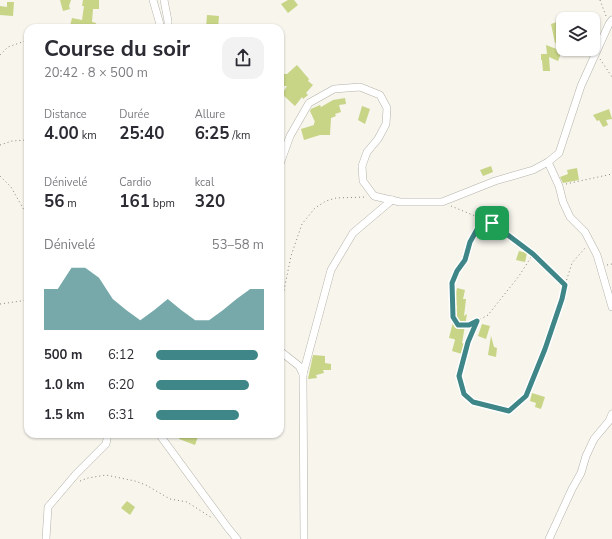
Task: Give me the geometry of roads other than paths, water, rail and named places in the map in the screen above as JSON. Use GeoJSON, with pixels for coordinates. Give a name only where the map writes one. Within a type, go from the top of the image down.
{"type":"FeatureCollection","features":[{"type":"Feature","properties":{"kind":"street"},"geometry":{"type":"LineString","coordinates":[[153,0],[160,24]]}},
{"type":"Feature","properties":{"kind":"street"},"geometry":{"type":"LineString","coordinates":[[164,0],[168,24]]}},
{"type":"Feature","properties":{"kind":"street"},"geometry":{"type":"LineString","coordinates":[[284,153],[290,136],[308,103],[334,89],[360,87],[380,95],[387,108],[386,124],[378,139],[367,152],[362,166],[363,181],[374,196],[400,202],[442,202],[495,181],[533,170],[548,162],[559,153],[581,86],[610,22]]}},
{"type":"Feature","properties":{"kind":"street"},"geometry":{"type":"LineString","coordinates":[[548,162],[559,186],[563,202],[570,217],[585,232],[597,255],[612,307]]}},
{"type":"Feature","properties":{"kind":"street"},"geometry":{"type":"LineString","coordinates":[[304,539],[303,374],[331,270],[353,234],[392,200]]}},
{"type":"Feature","properties":{"kind":"street"},"geometry":{"type":"LineString","coordinates":[[284,355],[299,366],[303,374]]}},
{"type":"Feature","properties":{"kind":"street"},"geometry":{"type":"LineString","coordinates":[[549,539],[572,489],[582,473],[586,456],[594,439],[609,421],[612,414]]}},
{"type":"Feature","properties":{"kind":"street"},"geometry":{"type":"LineString","coordinates":[[46,539],[48,507],[76,474],[106,444],[107,438]]}},
{"type":"Feature","properties":{"kind":"street"},"geometry":{"type":"LineString","coordinates":[[161,438],[237,539]]}}]}
